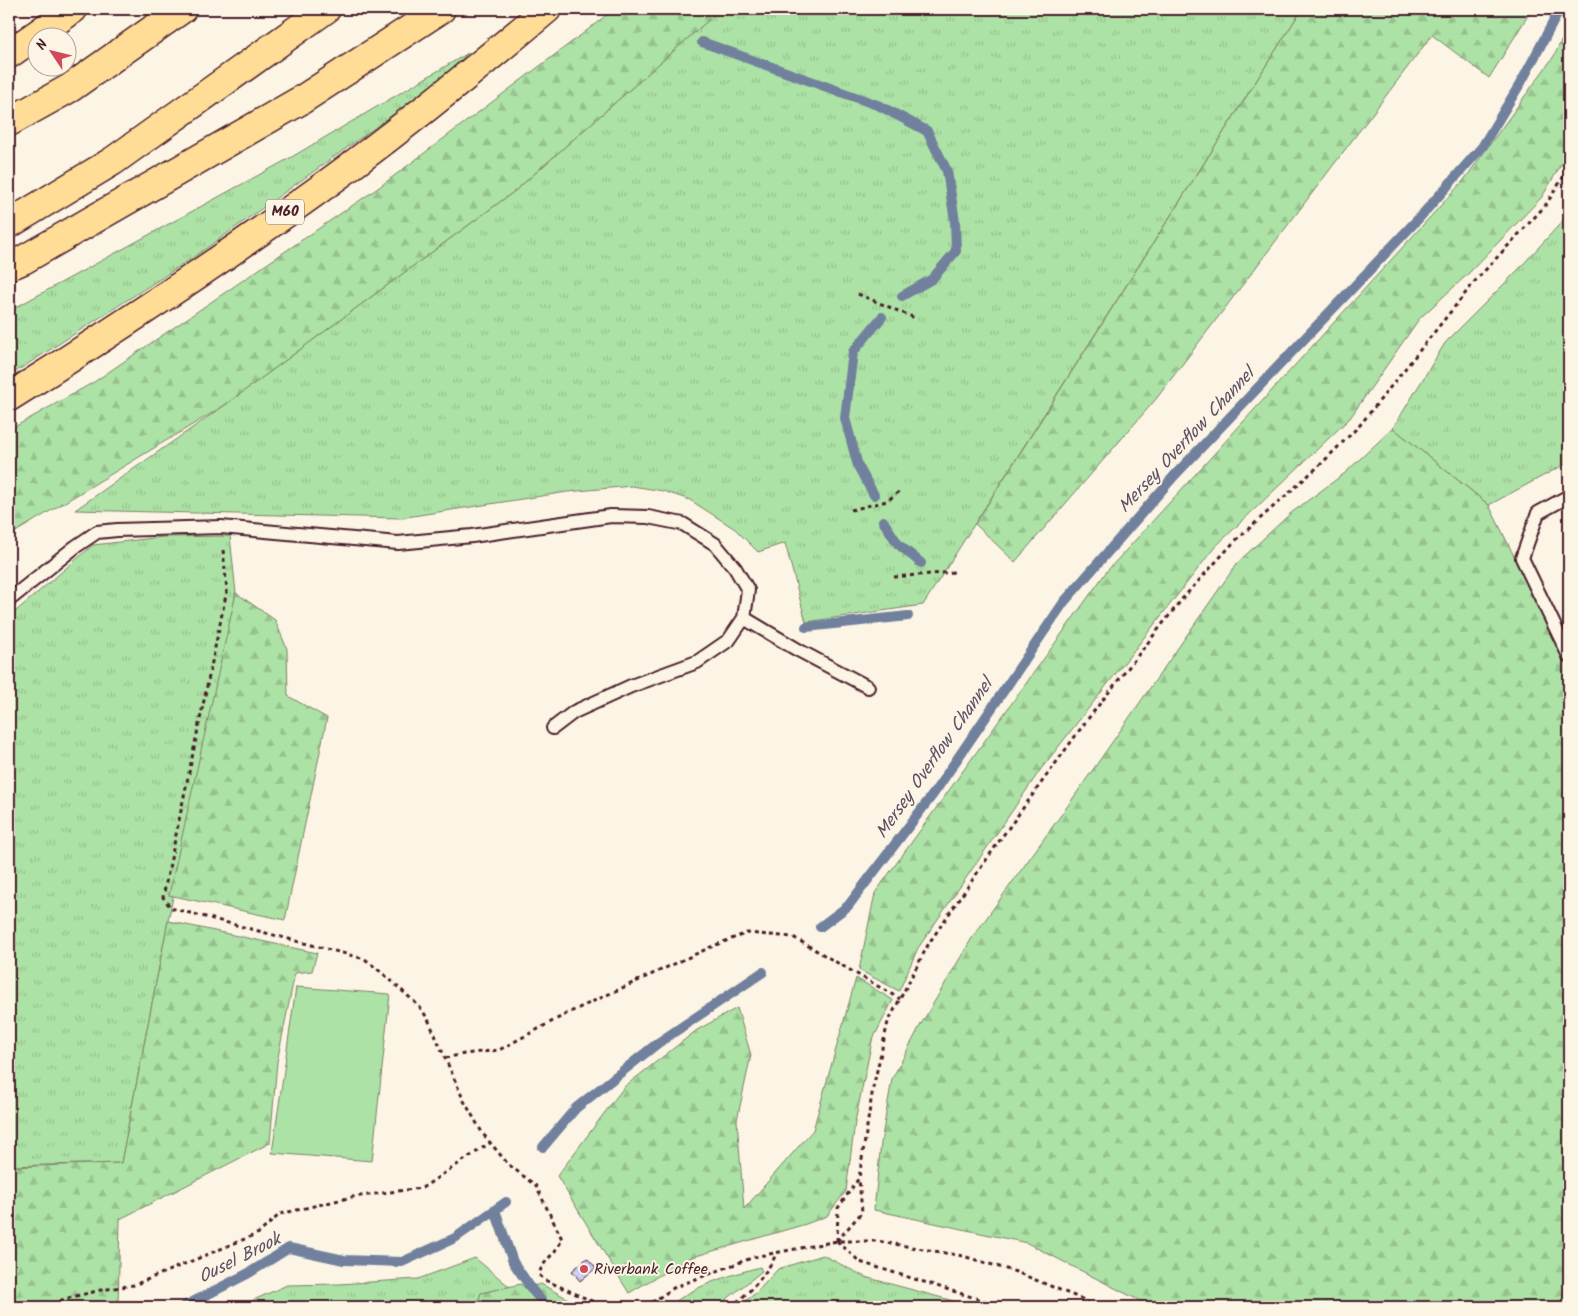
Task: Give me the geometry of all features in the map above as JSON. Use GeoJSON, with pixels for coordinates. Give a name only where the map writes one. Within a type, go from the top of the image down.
{"type":"FeatureCollection","features":[{"type":"Feature","properties":{"kind":"highway"},"geometry":{"type":"LineString","coordinates":[[9,54],[74,9]]}},
{"type":"Feature","properties":{"kind":"highway"},"geometry":{"type":"LineString","coordinates":[[9,122],[70,88],[182,9]]}},
{"type":"Feature","properties":{"kind":"highway"},"geometry":{"type":"LineString","coordinates":[[9,224],[113,161],[326,9]]}},
{"type":"Feature","properties":{"kind":"highway"},"geometry":{"type":"LineString","coordinates":[[9,266],[23,260],[303,99],[441,9]]}},
{"type":"Feature","properties":{"kind":"highway","name":"M60"},"geometry":{"type":"LineString","coordinates":[[9,397],[107,335],[346,169],[470,74],[547,9]]}},
{"type":"Feature","properties":{"kind":"lane"},"geometry":{"type":"LineString","coordinates":[[1569,496],[1538,513],[1522,558],[1569,656]]}},
{"type":"Feature","properties":{"kind":"lane"},"geometry":{"type":"LineString","coordinates":[[9,600],[74,547],[97,532],[221,527],[398,543],[472,536],[611,516],[648,517],[683,524],[715,544],[735,568],[748,590],[744,618],[730,640],[697,662],[631,686],[574,712],[553,728]]}},
{"type":"Feature","properties":{"kind":"lane"},"geometry":{"type":"LineString","coordinates":[[744,618],[798,650],[868,687]]}},
{"type":"Feature","properties":{"kind":"path"},"geometry":{"type":"LineString","coordinates":[[837,1241],[862,1212],[859,1178],[872,1088],[888,1022],[929,943],[1002,837],[1088,720],[1183,598],[1234,542],[1360,425],[1476,280],[1545,206],[1569,168]]}},
{"type":"Feature","properties":{"kind":"path"},"geometry":{"type":"LineString","coordinates":[[858,294],[915,318]]}},
{"type":"Feature","properties":{"kind":"path"},"geometry":{"type":"LineString","coordinates":[[851,510],[887,502],[900,491]]}},
{"type":"Feature","properties":{"kind":"path"},"geometry":{"type":"LineString","coordinates":[[221,527],[227,590],[163,896],[171,908],[365,959],[419,1006],[428,1019],[464,1101],[483,1134],[508,1164],[536,1186],[562,1239],[559,1248],[540,1269],[539,1274],[545,1280],[604,1307]]}},
{"type":"Feature","properties":{"kind":"path"},"geometry":{"type":"LineString","coordinates":[[894,577],[956,572]]}},
{"type":"Feature","properties":{"kind":"path"},"geometry":{"type":"LineString","coordinates":[[445,1058],[499,1050],[577,1009],[713,946],[747,933],[793,937],[900,999]]}},
{"type":"Feature","properties":{"kind":"path"},"geometry":{"type":"LineString","coordinates":[[37,1307],[101,1290],[134,1285],[259,1233],[280,1214],[352,1197],[422,1188],[490,1143]]}},
{"type":"Feature","properties":{"kind":"path"},"geometry":{"type":"LineString","coordinates":[[859,1178],[838,1208],[837,1241],[860,1262],[1004,1307]]}},
{"type":"Feature","properties":{"kind":"path"},"geometry":{"type":"LineString","coordinates":[[645,1307],[675,1287],[754,1256],[837,1241],[877,1241],[962,1256],[1016,1272],[1082,1299],[1094,1307]]}},
{"type":"Feature","properties":{"kind":"path"},"geometry":{"type":"LineString","coordinates":[[730,1307],[741,1299],[765,1275],[778,1252]]}},
{"type":"Feature","properties":{"kind":"green space"},"geometry":{"type":"Polygon","coordinates":[[[614,9],[721,9],[516,190],[225,405],[9,536],[9,430],[94,382],[378,188],[614,9]]]}},
{"type":"Feature","properties":{"kind":"green space"},"geometry":{"type":"Polygon","coordinates":[[[721,9],[1302,9],[923,605],[806,622],[785,543],[758,552],[735,529],[690,500],[663,491],[632,486],[567,492],[400,518],[75,510],[225,405],[516,190],[721,9]]]}},
{"type":"Feature","properties":{"kind":"green space"},"geometry":{"type":"Polygon","coordinates":[[[1302,9],[1532,9],[1489,78],[1432,35],[1156,399],[1015,562],[975,524],[1302,9]]]}},
{"type":"Feature","properties":{"kind":"green space"},"geometry":{"type":"Polygon","coordinates":[[[1569,25],[1569,151],[1542,197],[1468,274],[1419,319],[1350,418],[1215,547],[1041,769],[918,948],[899,991],[859,970],[875,893],[1107,571],[1464,180],[1554,56],[1569,25]]]}},
{"type":"Feature","properties":{"kind":"green space"},"geometry":{"type":"Polygon","coordinates":[[[468,53],[436,84],[194,257],[9,376],[9,311],[290,158],[468,53]]]}},
{"type":"Feature","properties":{"kind":"green space"},"geometry":{"type":"Polygon","coordinates":[[[1569,214],[1569,462],[1489,505],[1393,428],[1445,343],[1517,271],[1569,214]]]}},
{"type":"Feature","properties":{"kind":"green space"},"geometry":{"type":"Polygon","coordinates":[[[1393,428],[1489,505],[1569,668],[1569,1307],[1152,1307],[1027,1243],[874,1210],[881,1143],[892,1079],[920,1026],[972,938],[1069,804],[1238,562],[1291,513],[1345,473],[1393,428]]]}},
{"type":"Feature","properties":{"kind":"green space"},"geometry":{"type":"Polygon","coordinates":[[[230,536],[236,593],[168,921],[121,1163],[9,1166],[9,617],[93,545],[163,537],[230,536]]]}},
{"type":"Feature","properties":{"kind":"green space"},"geometry":{"type":"Polygon","coordinates":[[[236,593],[275,620],[287,649],[288,696],[327,718],[285,920],[169,895],[236,593]]]}},
{"type":"Feature","properties":{"kind":"green space"},"geometry":{"type":"Polygon","coordinates":[[[168,921],[317,953],[312,971],[295,973],[277,1062],[270,1143],[120,1219],[118,1307],[9,1307],[9,1167],[121,1163],[168,921]]]}},
{"type":"Feature","properties":{"kind":"green space"},"geometry":{"type":"Polygon","coordinates":[[[856,978],[893,1000],[872,1041],[855,1122],[846,1191],[827,1216],[806,1224],[689,1258],[629,1293],[557,1176],[624,1087],[697,1030],[737,1008],[751,1055],[737,1120],[744,1209],[813,1130],[856,978]]]}},
{"type":"Feature","properties":{"kind":"green space"},"geometry":{"type":"Polygon","coordinates":[[[296,987],[390,994],[372,1161],[272,1153],[296,987]]]}},
{"type":"Feature","properties":{"kind":"green space"},"geometry":{"type":"Polygon","coordinates":[[[823,1255],[865,1277],[969,1307],[806,1307],[806,1304],[789,1302],[786,1307],[738,1307],[757,1292],[778,1269],[823,1255]]]}},
{"type":"Feature","properties":{"kind":"green space"},"geometry":{"type":"Polygon","coordinates":[[[475,1258],[510,1287],[481,1293],[476,1307],[238,1307],[287,1285],[418,1279],[475,1258]]]}},
{"type":"Feature","properties":{"kind":"green space"},"geometry":{"type":"Polygon","coordinates":[[[760,1267],[762,1271],[717,1307],[669,1307],[700,1287],[760,1267]]]}},
{"type":"Feature","properties":{"kind":"green space"},"geometry":{"type":"Polygon","coordinates":[[[521,1284],[543,1307],[476,1307],[481,1293],[521,1284]]]}},
{"type":"Feature","properties":{"kind":"green space"},"geometry":{"type":"Polygon","coordinates":[[[541,1284],[583,1307],[554,1307],[533,1286],[541,1284]]]}},
{"type":"Feature","properties":{"kind":"building","name":"Riverbank Coffee"},"geometry":{"type":"Polygon","coordinates":[[[587,1258],[596,1268],[580,1281],[572,1271],[587,1258]]]}},
{"type":"Feature","properties":{"kind":"waterway","name":"Mersey Overflow Channel"},"geometry":{"type":"LineString","coordinates":[[820,927],[848,906],[934,793],[1064,602],[1175,475],[1420,217],[1482,147],[1523,79],[1560,9]]}},
{"type":"Feature","properties":{"kind":"waterway"},"geometry":{"type":"LineString","coordinates":[[702,42],[880,106],[927,131],[947,171],[955,221],[956,251],[932,279],[902,296]]}},
{"type":"Feature","properties":{"kind":"waterway"},"geometry":{"type":"LineString","coordinates":[[874,495],[858,466],[845,418],[853,352],[882,317]]}},
{"type":"Feature","properties":{"kind":"waterway"},"geometry":{"type":"LineString","coordinates":[[883,521],[898,544],[921,563]]}},
{"type":"Feature","properties":{"kind":"waterway"},"geometry":{"type":"LineString","coordinates":[[806,627],[908,616]]}},
{"type":"Feature","properties":{"kind":"waterway"},"geometry":{"type":"LineString","coordinates":[[543,1147],[576,1108],[658,1043],[763,972]]}},
{"type":"Feature","properties":{"kind":"waterway","name":"Ousel Brook"},"geometry":{"type":"LineString","coordinates":[[183,1307],[249,1273],[289,1248],[344,1260],[402,1262],[455,1238],[506,1202]]}},
{"type":"Feature","properties":{"kind":"waterway"},"geometry":{"type":"LineString","coordinates":[[495,1210],[513,1262],[533,1291],[547,1307]]}},
{"type":"Feature","properties":{"kind":"place","name":"Riverbank Coffee"},"geometry":{"type":"Point","coordinates":[584,1269]}}]}
